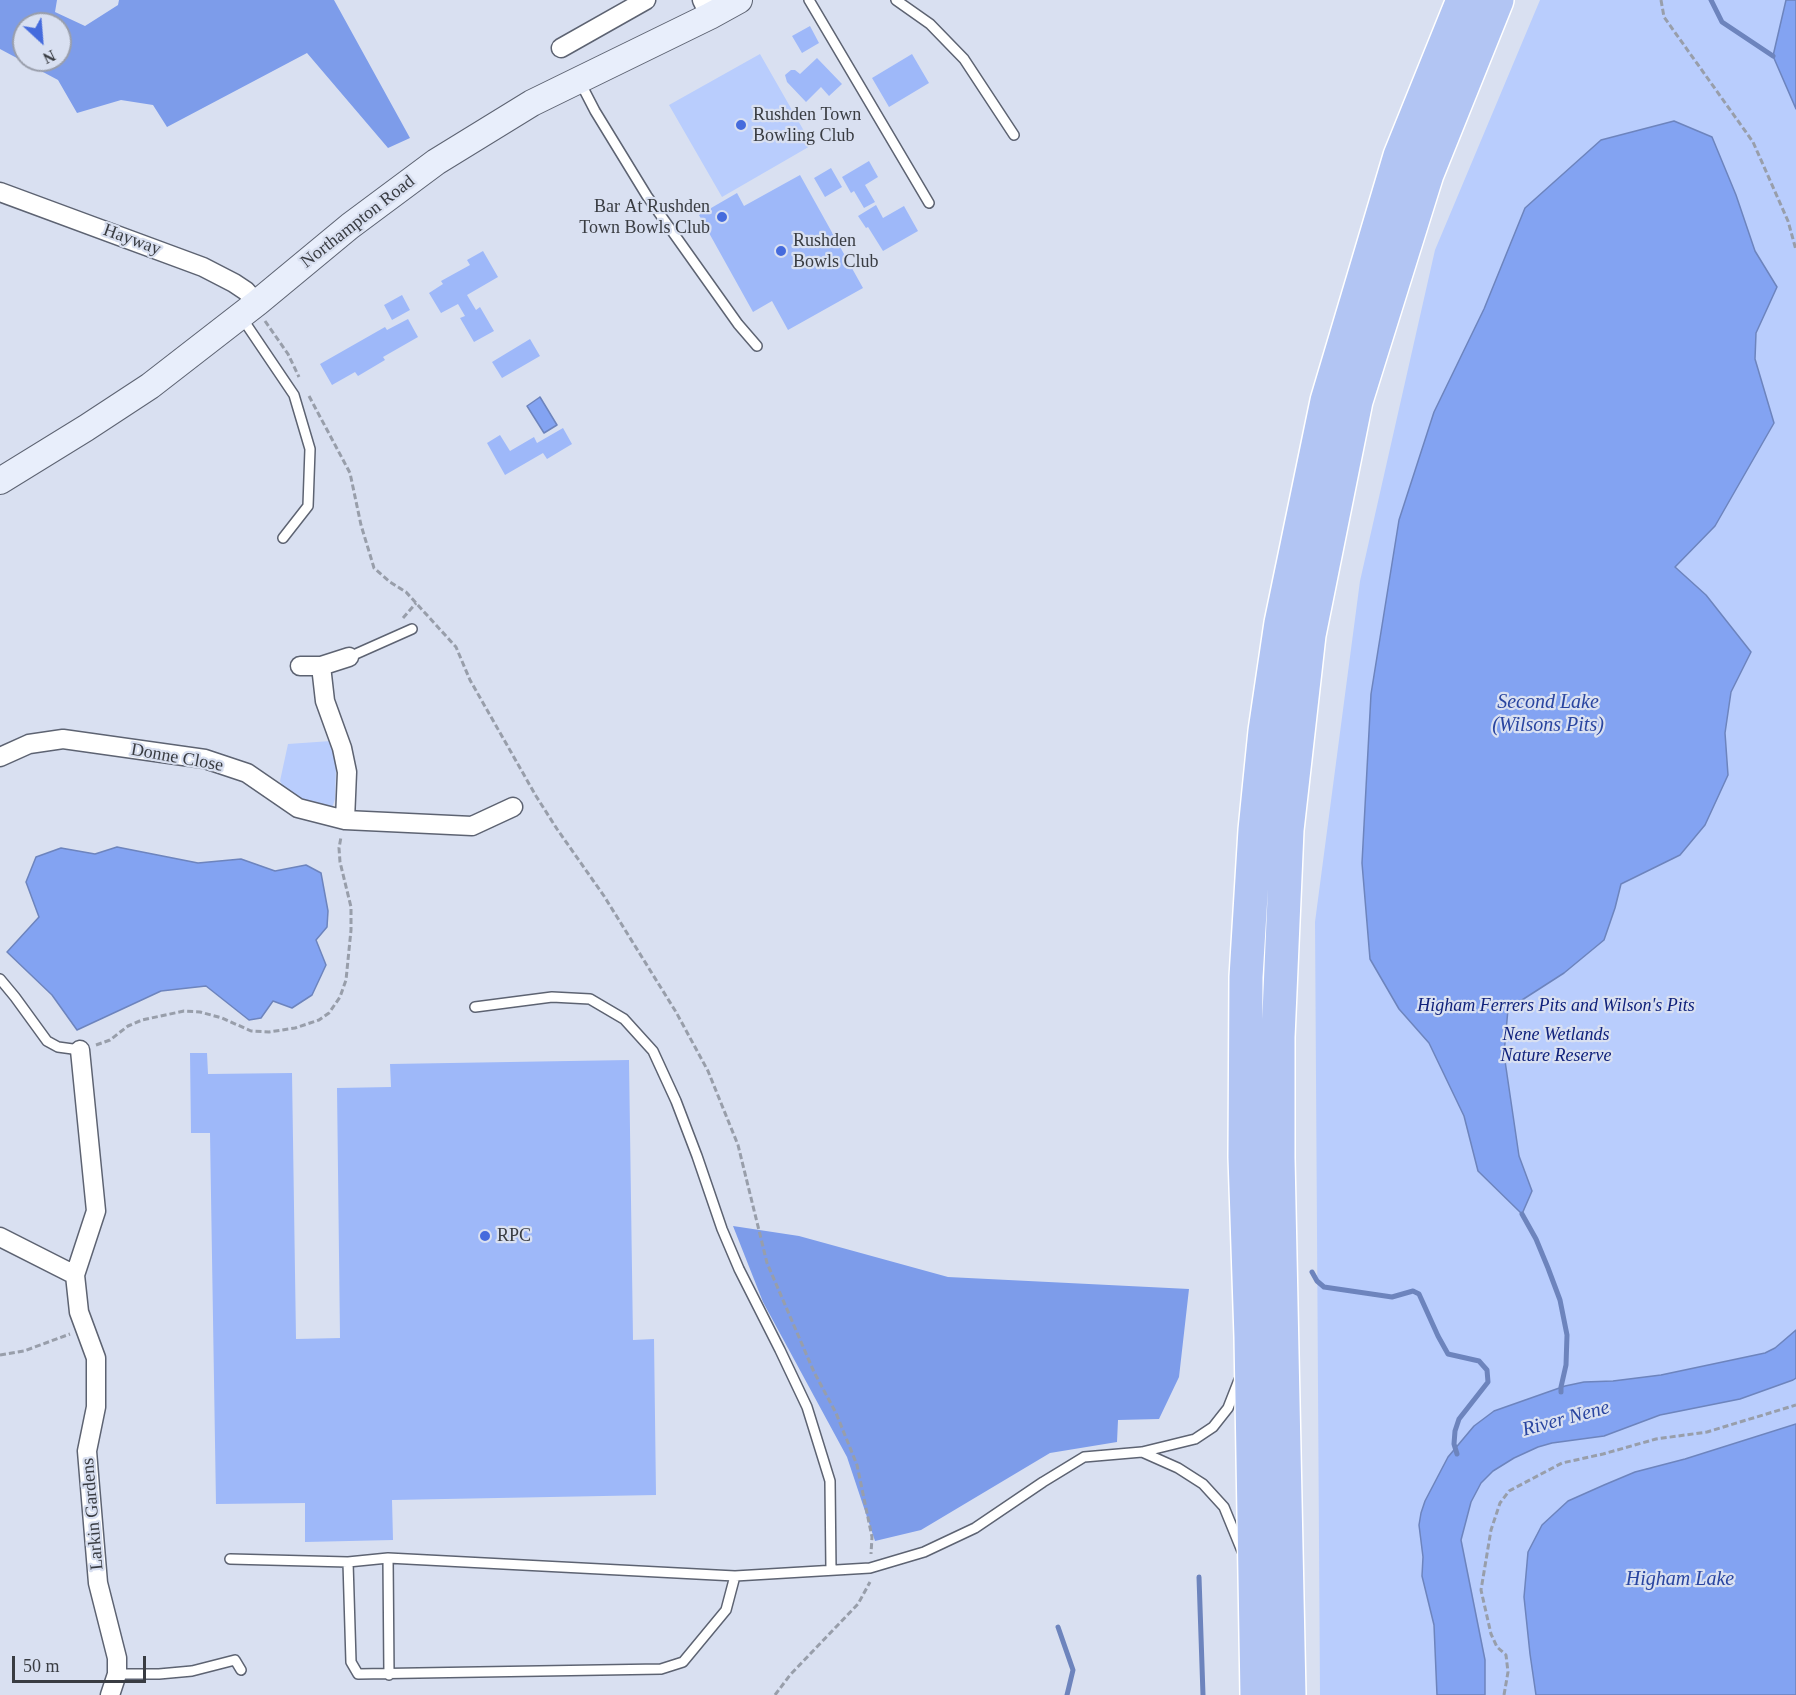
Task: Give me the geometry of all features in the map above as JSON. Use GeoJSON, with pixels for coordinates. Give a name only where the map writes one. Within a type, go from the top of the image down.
{"type":"FeatureCollection","features":[{"type":"Feature","properties":{"kind":"highway"},"geometry":{"type":"LineString","coordinates":[[1257,1695],[1251,1337],[1245,1157],[1246,977],[1256,819],[1265,731],[1278,645],[1327,401],[1400,156],[1463,0]]}},
{"type":"Feature","properties":{"kind":"highway"},"geometry":{"type":"LineString","coordinates":[[1289,1695],[1278,1158],[1278,1037],[1287,830],[1309,635],[1356,401],[1427,174],[1497,0]]}},
{"type":"Feature","properties":{"kind":"main road","name":"Northampton Road"},"geometry":{"type":"LineString","coordinates":[[0,481],[150,386],[350,226],[436,162],[523,109],[706,8],[739,0]]}},
{"type":"Feature","properties":{"kind":"street"},"geometry":{"type":"LineString","coordinates":[[561,48],[646,0]]}},
{"type":"Feature","properties":{"kind":"street","name":"Hayway"},"geometry":{"type":"LineString","coordinates":[[0,192],[203,267],[234,283],[250,308]]}},
{"type":"Feature","properties":{"kind":"street"},"geometry":{"type":"LineString","coordinates":[[300,666],[321,666],[349,657]]}},
{"type":"Feature","properties":{"kind":"street"},"geometry":{"type":"LineString","coordinates":[[321,666],[325,701],[342,748],[347,772],[345,820]]}},
{"type":"Feature","properties":{"kind":"street","name":"Donne Close"},"geometry":{"type":"LineString","coordinates":[[0,757],[29,744],[63,739],[206,759],[247,773],[298,808],[345,820],[472,826],[513,807]]}},
{"type":"Feature","properties":{"kind":"street","name":"Larkin Gardens"},"geometry":{"type":"LineString","coordinates":[[80,1050],[96,1211],[75,1275],[79,1312],[96,1358],[96,1407],[87,1451],[98,1583],[117,1658],[117,1674],[110,1695]]}},
{"type":"Feature","properties":{"kind":"street"},"geometry":{"type":"LineString","coordinates":[[0,1237],[75,1275]]}},
{"type":"Feature","properties":{"kind":"lane"},"geometry":{"type":"LineString","coordinates":[[809,0],[929,203]]}},
{"type":"Feature","properties":{"kind":"lane"},"geometry":{"type":"LineString","coordinates":[[896,0],[930,24],[964,58],[1014,135]]}},
{"type":"Feature","properties":{"kind":"lane"},"geometry":{"type":"LineString","coordinates":[[579,80],[595,111],[647,196],[738,324],[757,346]]}},
{"type":"Feature","properties":{"kind":"lane"},"geometry":{"type":"LineString","coordinates":[[250,308],[294,395],[310,449],[308,506],[283,538]]}},
{"type":"Feature","properties":{"kind":"lane"},"geometry":{"type":"LineString","coordinates":[[349,657],[412,629]]}},
{"type":"Feature","properties":{"kind":"lane"},"geometry":{"type":"LineString","coordinates":[[0,979],[47,1041],[58,1047],[80,1050]]}},
{"type":"Feature","properties":{"kind":"lane"},"geometry":{"type":"LineString","coordinates":[[475,1007],[552,997],[590,999],[624,1018],[653,1051],[676,1101],[722,1229],[739,1269],[807,1407],[830,1481],[831,1570]]}},
{"type":"Feature","properties":{"kind":"lane"},"geometry":{"type":"LineString","coordinates":[[230,1559],[348,1562],[388,1558],[735,1576],[870,1568],[924,1552],[975,1528],[1084,1457],[1142,1452],[1195,1439],[1213,1427],[1228,1408],[1238,1384],[1251,1337]]}},
{"type":"Feature","properties":{"kind":"lane"},"geometry":{"type":"LineString","coordinates":[[1142,1452],[1178,1468],[1203,1484],[1224,1507],[1256,1584]]}},
{"type":"Feature","properties":{"kind":"lane"},"geometry":{"type":"LineString","coordinates":[[388,1558],[389,1675]]}},
{"type":"Feature","properties":{"kind":"lane"},"geometry":{"type":"LineString","coordinates":[[348,1562],[351,1662],[358,1674],[661,1669],[683,1662],[726,1610],[735,1576]]}},
{"type":"Feature","properties":{"kind":"lane"},"geometry":{"type":"LineString","coordinates":[[117,1674],[192,1671],[235,1660],[241,1670]]}},
{"type":"Feature","properties":{"kind":"path"},"geometry":{"type":"LineString","coordinates":[[1661,0],[1664,17],[1753,141],[1788,221],[1796,250]]}},
{"type":"Feature","properties":{"kind":"path"},"geometry":{"type":"LineString","coordinates":[[250,308],[288,354],[303,384]]}},
{"type":"Feature","properties":{"kind":"path"},"geometry":{"type":"LineString","coordinates":[[308,394],[350,473],[361,525],[374,568],[406,592],[456,647],[470,680],[536,796],[556,829],[604,896],[676,1012],[708,1071],[738,1145],[767,1263],[814,1372],[836,1413],[857,1465],[872,1537],[870,1584],[858,1604],[790,1675],[775,1695]]}},
{"type":"Feature","properties":{"kind":"path"},"geometry":{"type":"LineString","coordinates":[[80,1050],[110,1040],[128,1026],[142,1020],[184,1011],[200,1011],[251,1031],[269,1032],[295,1028],[319,1020],[329,1013],[340,997],[346,980],[351,930],[351,907],[340,862],[339,848],[345,820]]}},
{"type":"Feature","properties":{"kind":"path"},"geometry":{"type":"LineString","coordinates":[[0,1355],[24,1351],[85,1328]]}},
{"type":"Feature","properties":{"kind":"path"},"geometry":{"type":"LineString","coordinates":[[1504,1695],[1508,1672],[1506,1655],[1497,1647],[1491,1634],[1481,1590],[1491,1530],[1500,1503],[1509,1491],[1562,1463],[1656,1439],[1707,1432],[1796,1405]]}},
{"type":"Feature","properties":{"kind":"green space","name":"Higham Ferrers Pits and Wilson's Pits"},"geometry":{"type":"Polygon","coordinates":[[[1540,0],[1796,0],[1796,1695],[1320,1695],[1315,922],[1360,581],[1435,250],[1540,0]]]}},
{"type":"Feature","properties":{"kind":"green space","name":"Rushden Town Bowling Club"},"geometry":{"type":"Polygon","coordinates":[[[760,54],[812,145],[722,197],[669,105],[760,54]]]}},
{"type":"Feature","properties":{"kind":"green space"},"geometry":{"type":"Polygon","coordinates":[[[331,741],[336,768],[335,799],[332,808],[325,811],[286,793],[280,781],[288,744],[331,741]]]}},
{"type":"Feature","properties":{"kind":"shaded area"},"geometry":{"type":"Polygon","coordinates":[[[0,0],[57,0],[55,12],[12,12],[12,55],[0,49],[0,0]]]}},
{"type":"Feature","properties":{"kind":"shaded area"},"geometry":{"type":"Polygon","coordinates":[[[119,0],[334,0],[410,138],[388,148],[307,53],[167,127],[153,105],[121,100],[77,113],[58,80],[43,72],[72,72],[72,20],[85,26],[118,5],[119,0]]]}},
{"type":"Feature","properties":{"kind":"shaded area"},"geometry":{"type":"Polygon","coordinates":[[[733,1226],[799,1236],[948,1277],[1189,1289],[1179,1377],[1159,1419],[1118,1420],[1117,1442],[1050,1453],[921,1530],[875,1541],[847,1457],[763,1302],[733,1226]]]}},
{"type":"Feature","properties":{"kind":"water"},"geometry":{"type":"Polygon","coordinates":[[[1786,0],[1796,0],[1796,109],[1773,56],[1786,0]]]}},
{"type":"Feature","properties":{"kind":"water","name":"Second Lake (Wilsons Pits)"},"geometry":{"type":"Polygon","coordinates":[[[1674,121],[1712,137],[1736,195],[1755,251],[1777,287],[1756,333],[1755,359],[1774,423],[1715,526],[1675,567],[1706,595],[1751,652],[1731,692],[1725,733],[1728,775],[1705,825],[1680,855],[1621,884],[1604,940],[1564,973],[1508,1009],[1504,1054],[1519,1156],[1532,1191],[1522,1214],[1478,1171],[1464,1116],[1429,1043],[1399,1009],[1370,959],[1362,863],[1371,694],[1399,520],[1434,412],[1484,309],[1525,208],[1601,140],[1674,121]]]}},
{"type":"Feature","properties":{"kind":"water"},"geometry":{"type":"Polygon","coordinates":[[[540,397],[557,425],[544,433],[527,406],[540,397]]]}},
{"type":"Feature","properties":{"kind":"water"},"geometry":{"type":"Polygon","coordinates":[[[117,847],[198,863],[241,859],[275,871],[306,865],[321,873],[328,911],[327,927],[316,940],[326,965],[312,995],[292,1008],[273,1001],[261,1018],[249,1020],[206,986],[161,991],[77,1030],[52,995],[7,952],[39,917],[26,882],[36,857],[61,848],[95,854],[117,847]]]}},
{"type":"Feature","properties":{"kind":"water","name":"River Nene"},"geometry":{"type":"Polygon","coordinates":[[[1796,1330],[1796,1378],[1793,1380],[1740,1399],[1660,1415],[1604,1436],[1538,1447],[1493,1471],[1481,1483],[1471,1502],[1461,1540],[1485,1660],[1485,1695],[1437,1695],[1434,1625],[1422,1576],[1423,1557],[1419,1525],[1425,1501],[1448,1457],[1474,1426],[1494,1411],[1565,1386],[1584,1382],[1661,1375],[1765,1353],[1775,1348],[1796,1330]]]}},
{"type":"Feature","properties":{"kind":"water","name":"Higham Lake"},"geometry":{"type":"Polygon","coordinates":[[[1796,1424],[1796,1695],[1536,1695],[1524,1597],[1528,1552],[1542,1525],[1568,1501],[1635,1472],[1685,1459],[1796,1424]]]}},
{"type":"Feature","properties":{"kind":"building"},"geometry":{"type":"Polygon","coordinates":[[[810,26],[819,43],[802,53],[792,36],[810,26]]]}},
{"type":"Feature","properties":{"kind":"building"},"geometry":{"type":"Polygon","coordinates":[[[912,54],[929,83],[889,107],[872,78],[912,54]]]}},
{"type":"Feature","properties":{"kind":"building"},"geometry":{"type":"Polygon","coordinates":[[[817,58],[842,84],[829,96],[821,87],[806,102],[787,82],[785,75],[791,70],[800,74],[817,58]]]}},
{"type":"Feature","properties":{"kind":"building"},"geometry":{"type":"Polygon","coordinates":[[[869,161],[878,177],[865,185],[875,202],[864,208],[854,191],[851,193],[842,177],[869,161]]]}},
{"type":"Feature","properties":{"kind":"building"},"geometry":{"type":"Polygon","coordinates":[[[831,168],[842,187],[825,197],[814,178],[831,168]]]}},
{"type":"Feature","properties":{"kind":"building","name":"Rushden Bowls Club"},"geometry":{"type":"Polygon","coordinates":[[[800,175],[863,288],[788,330],[772,301],[753,312],[699,215],[737,193],[744,206],[800,175]]]}},
{"type":"Feature","properties":{"kind":"building"},"geometry":{"type":"Polygon","coordinates":[[[876,205],[883,218],[904,206],[918,231],[883,251],[858,216],[876,205]]]}},
{"type":"Feature","properties":{"kind":"building"},"geometry":{"type":"Polygon","coordinates":[[[483,251],[498,277],[467,295],[476,310],[480,307],[494,331],[474,342],[460,318],[465,316],[458,304],[441,313],[429,293],[443,284],[441,281],[470,265],[467,260],[483,251]]]}},
{"type":"Feature","properties":{"kind":"building"},"geometry":{"type":"Polygon","coordinates":[[[402,295],[410,310],[392,320],[384,305],[402,295]]]}},
{"type":"Feature","properties":{"kind":"building"},"geometry":{"type":"Polygon","coordinates":[[[408,319],[418,337],[383,357],[385,360],[358,376],[355,372],[332,385],[320,364],[385,327],[387,330],[408,319]]]}},
{"type":"Feature","properties":{"kind":"building"},"geometry":{"type":"Polygon","coordinates":[[[530,339],[540,356],[502,378],[492,362],[530,339]]]}},
{"type":"Feature","properties":{"kind":"building"},"geometry":{"type":"Polygon","coordinates":[[[563,428],[572,444],[547,459],[543,453],[505,475],[487,443],[500,435],[510,451],[534,437],[537,443],[563,428]]]}},
{"type":"Feature","properties":{"kind":"building","name":"RPC"},"geometry":{"type":"Polygon","coordinates":[[[190,1053],[207,1053],[208,1074],[292,1073],[296,1339],[340,1338],[337,1088],[391,1087],[390,1064],[629,1060],[633,1340],[654,1339],[656,1495],[392,1500],[393,1540],[305,1542],[305,1503],[216,1504],[210,1133],[191,1133],[190,1053]]]}},
{"type":"Feature","properties":{"kind":"waterway"},"geometry":{"type":"LineString","coordinates":[[1711,0],[1722,22],[1773,56]]}},
{"type":"Feature","properties":{"kind":"waterway"},"geometry":{"type":"LineString","coordinates":[[1522,1214],[1536,1239],[1560,1300],[1567,1335],[1566,1365],[1561,1392]]}},
{"type":"Feature","properties":{"kind":"waterway"},"geometry":{"type":"LineString","coordinates":[[1312,1272],[1324,1287],[1392,1297],[1413,1291],[1419,1294],[1448,1354],[1479,1361],[1487,1370],[1488,1382],[1459,1419],[1454,1444],[1457,1454]]}},
{"type":"Feature","properties":{"kind":"waterway"},"geometry":{"type":"LineString","coordinates":[[1199,1577],[1203,1695]]}},
{"type":"Feature","properties":{"kind":"waterway"},"geometry":{"type":"LineString","coordinates":[[1058,1627],[1073,1670],[1067,1695]]}},
{"type":"Feature","properties":{"kind":"place","name":"Rushden Town Bowling Club"},"geometry":{"type":"Point","coordinates":[741,125]}},
{"type":"Feature","properties":{"kind":"place","name":"Bar At Rushden Town Bowls Club"},"geometry":{"type":"Point","coordinates":[722,217]}},
{"type":"Feature","properties":{"kind":"place","name":"Rushden Bowls Club"},"geometry":{"type":"Point","coordinates":[781,251]}},
{"type":"Feature","properties":{"kind":"place","name":"RPC"},"geometry":{"type":"Point","coordinates":[485,1236]}},
{"type":"Feature","properties":{"kind":"park label","name":"Nene Wetlands Nature Reserve"},"geometry":{"type":"Point","coordinates":[1556,1045]}}]}
